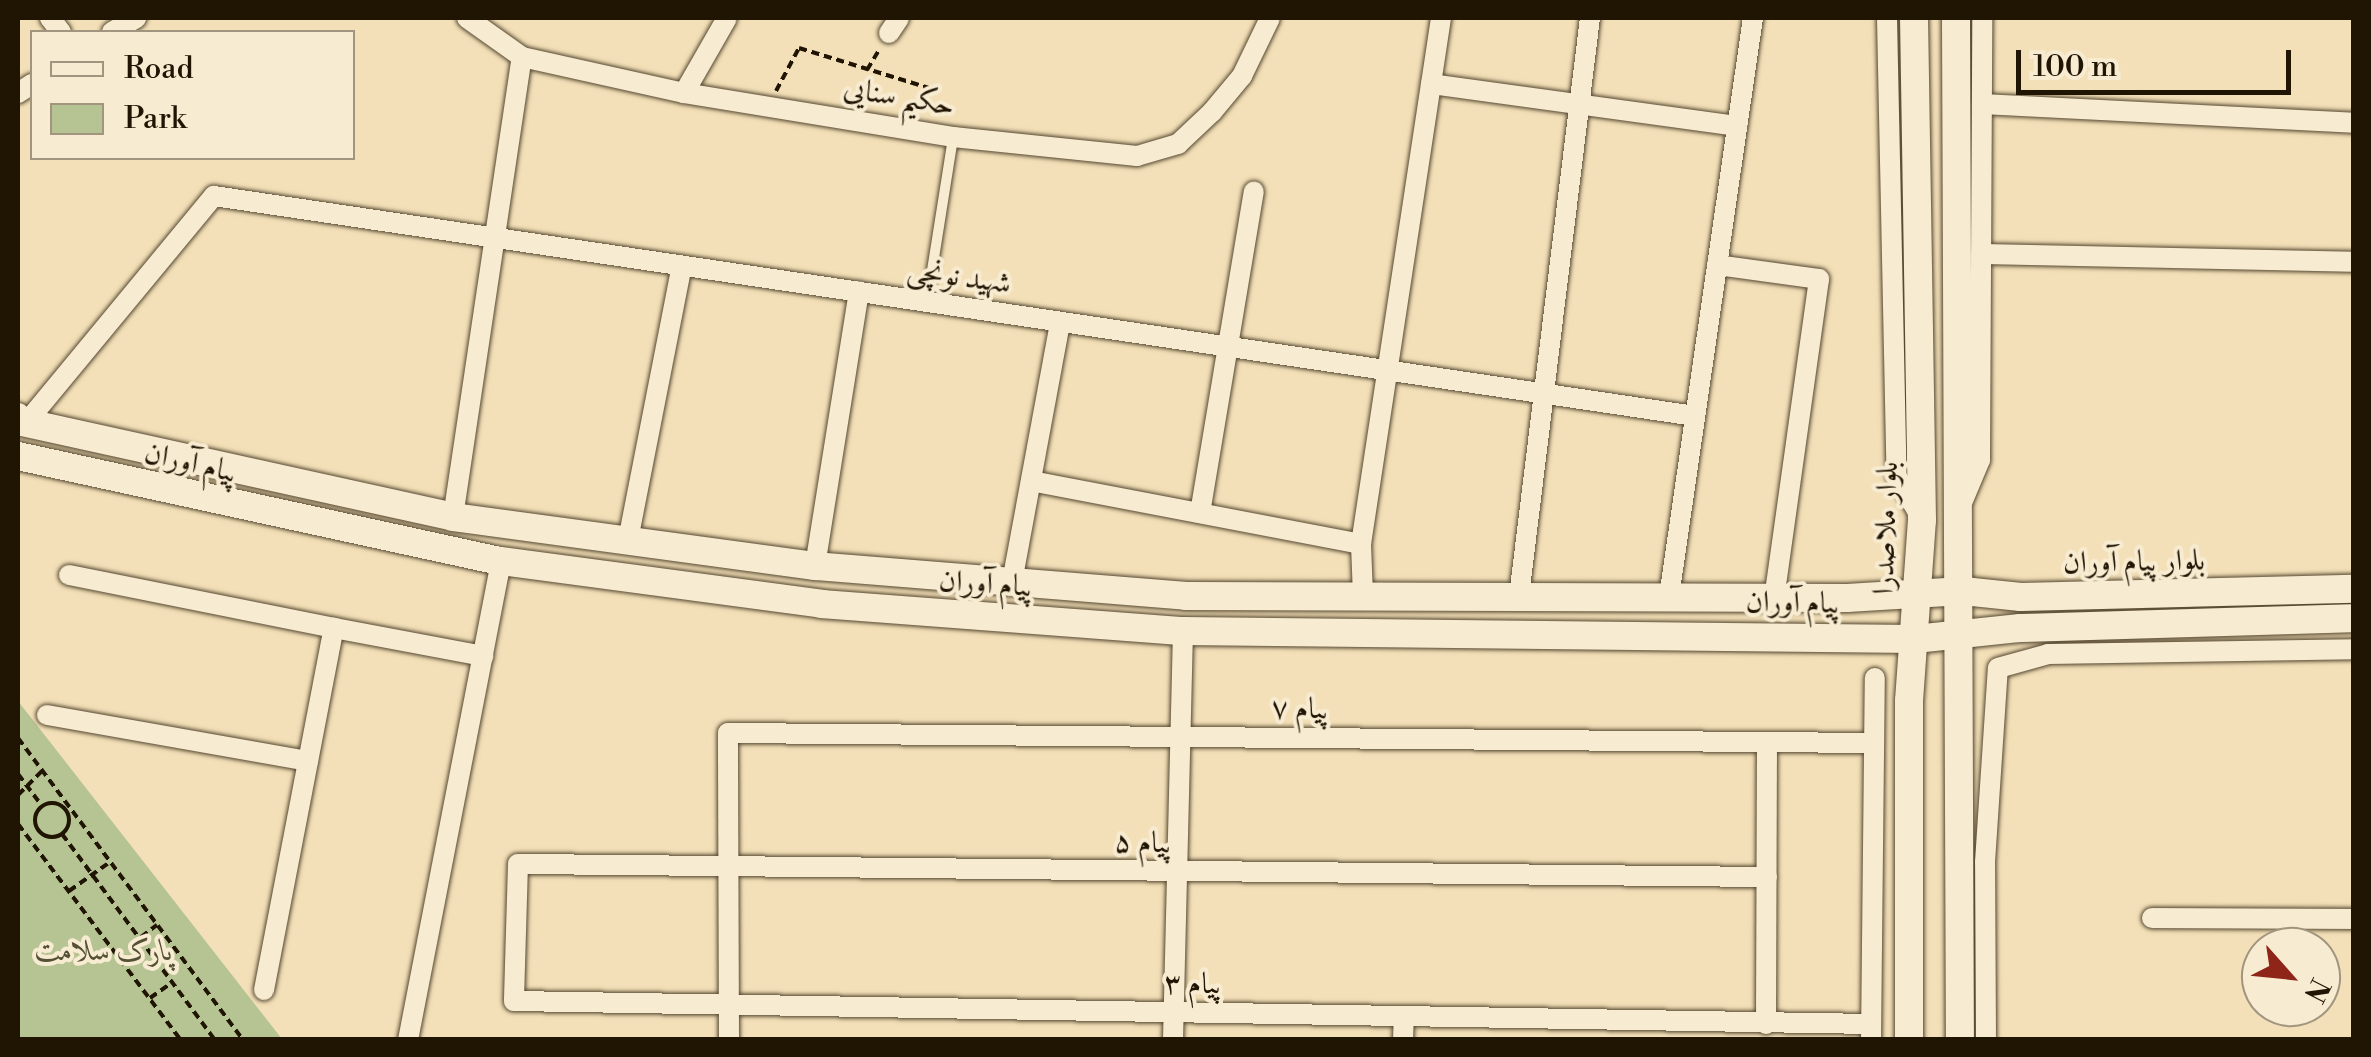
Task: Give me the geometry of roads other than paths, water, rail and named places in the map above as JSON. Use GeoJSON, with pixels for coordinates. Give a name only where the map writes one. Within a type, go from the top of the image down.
{"type":"FeatureCollection","features":[{"type":"Feature","properties":{"kind":"main road","name":"بلوار ملاصدرا"},"geometry":{"type":"LineString","coordinates":[[1910,1040],[1909,701],[1922,520],[1914,18]]}},
{"type":"Feature","properties":{"kind":"main road"},"geometry":{"type":"LineString","coordinates":[[1956,18],[1955,518],[1963,592],[1960,1040]]}},
{"type":"Feature","properties":{"kind":"main road","name":"پیام آوران"},"geometry":{"type":"LineString","coordinates":[[20,418],[453,517],[816,566],[1185,596],[1848,598],[1916,592]]}},
{"type":"Feature","properties":{"kind":"main road","name":"پیام آوران"},"geometry":{"type":"LineString","coordinates":[[18,456],[501,561],[822,604],[1183,631],[1963,638]]}},
{"type":"Feature","properties":{"kind":"main road"},"geometry":{"type":"LineString","coordinates":[[1922,520],[1934,533],[1944,532],[1955,518]]}},
{"type":"Feature","properties":{"kind":"main road"},"geometry":{"type":"LineString","coordinates":[[723,590],[728,554]]}},
{"type":"Feature","properties":{"kind":"main road","name":"بلوار پیام آوران"},"geometry":{"type":"LineString","coordinates":[[1916,592],[2021,597],[2354,589]]}},
{"type":"Feature","properties":{"kind":"main road"},"geometry":{"type":"LineString","coordinates":[[2020,628],[2010,617],[2021,597]]}},
{"type":"Feature","properties":{"kind":"main road"},"geometry":{"type":"LineString","coordinates":[[1848,598],[1860,616],[1848,635]]}},
{"type":"Feature","properties":{"kind":"main road","name":"بلوار پیام آوران"},"geometry":{"type":"LineString","coordinates":[[1963,638],[2020,628],[2354,618]]}},
{"type":"Feature","properties":{"kind":"main road"},"geometry":{"type":"LineString","coordinates":[[1909,701],[1936,693],[1960,701]]}},
{"type":"Feature","properties":{"kind":"street","name":"حکیم سنایی"},"geometry":{"type":"LineString","coordinates":[[468,18],[522,57],[684,93],[953,137],[1098,156],[1137,156],[1178,144],[1242,76],[1270,18]]}},
{"type":"Feature","properties":{"kind":"street"},"geometry":{"type":"LineString","coordinates":[[684,93],[727,18]]}},
{"type":"Feature","properties":{"kind":"street"},"geometry":{"type":"LineString","coordinates":[[1363,596],[1361,544],[1442,18]]}},
{"type":"Feature","properties":{"kind":"street"},"geometry":{"type":"LineString","coordinates":[[1519,596],[1590,18]]}},
{"type":"Feature","properties":{"kind":"street"},"geometry":{"type":"LineString","coordinates":[[1669,598],[1752,18]]}},
{"type":"Feature","properties":{"kind":"street"},"geometry":{"type":"LineString","coordinates":[[1886,18],[1898,478],[1922,520]]}},
{"type":"Feature","properties":{"kind":"street"},"geometry":{"type":"LineString","coordinates":[[1955,518],[1980,460],[1982,18]]}},
{"type":"Feature","properties":{"kind":"street"},"geometry":{"type":"LineString","coordinates":[[453,517],[498,238],[522,57]]}},
{"type":"Feature","properties":{"kind":"street"},"geometry":{"type":"LineString","coordinates":[[1431,84],[1737,126]]}},
{"type":"Feature","properties":{"kind":"street"},"geometry":{"type":"LineString","coordinates":[[1982,104],[2354,123]]}},
{"type":"Feature","properties":{"kind":"street"},"geometry":{"type":"LineString","coordinates":[[1200,513],[1231,348],[1254,192]]}},
{"type":"Feature","properties":{"kind":"street","name":"شهید نونچی"},"geometry":{"type":"LineString","coordinates":[[20,418],[214,196],[1695,416]]}},
{"type":"Feature","properties":{"kind":"street"},"geometry":{"type":"LineString","coordinates":[[1981,254],[2354,262]]}},
{"type":"Feature","properties":{"kind":"street"},"geometry":{"type":"LineString","coordinates":[[1716,265],[1819,279],[1774,598]]}},
{"type":"Feature","properties":{"kind":"street"},"geometry":{"type":"LineString","coordinates":[[628,540],[682,266]]}},
{"type":"Feature","properties":{"kind":"street"},"geometry":{"type":"LineString","coordinates":[[816,566],[859,292]]}},
{"type":"Feature","properties":{"kind":"street"},"geometry":{"type":"LineString","coordinates":[[1012,582],[1060,322]]}},
{"type":"Feature","properties":{"kind":"street"},"geometry":{"type":"LineString","coordinates":[[1031,481],[1361,544]]}},
{"type":"Feature","properties":{"kind":"street"},"geometry":{"type":"LineString","coordinates":[[408,1040],[501,561]]}},
{"type":"Feature","properties":{"kind":"street"},"geometry":{"type":"LineString","coordinates":[[69,575],[482,656]]}},
{"type":"Feature","properties":{"kind":"street"},"geometry":{"type":"LineString","coordinates":[[264,990],[334,628]]}},
{"type":"Feature","properties":{"kind":"street"},"geometry":{"type":"LineString","coordinates":[[1173,1040],[1183,631]]}},
{"type":"Feature","properties":{"kind":"street"},"geometry":{"type":"LineString","coordinates":[[1986,1040],[1986,862],[1998,668],[2008,661],[2048,654],[2354,649]]}},
{"type":"Feature","properties":{"kind":"street"},"geometry":{"type":"LineString","coordinates":[[1871,1032],[1871,743],[1875,678]]}},
{"type":"Feature","properties":{"kind":"street"},"geometry":{"type":"LineString","coordinates":[[47,715],[308,761]]}},
{"type":"Feature","properties":{"kind":"street","name":"پیام ۷"},"geometry":{"type":"LineString","coordinates":[[728,867],[728,733],[1871,743]]}},
{"type":"Feature","properties":{"kind":"street"},"geometry":{"type":"LineString","coordinates":[[1766,1024],[1767,743]]}},
{"type":"Feature","properties":{"kind":"street"},"geometry":{"type":"LineString","coordinates":[[1960,810],[1986,862]]}},
{"type":"Feature","properties":{"kind":"street"},"geometry":{"type":"LineString","coordinates":[[1871,852],[1909,851]]}},
{"type":"Feature","properties":{"kind":"street","name":"پیام ۵"},"geometry":{"type":"LineString","coordinates":[[514,1000],[518,864],[1177,874],[1767,877]]}},
{"type":"Feature","properties":{"kind":"street"},"geometry":{"type":"LineString","coordinates":[[728,867],[729,1040]]}},
{"type":"Feature","properties":{"kind":"street"},"geometry":{"type":"LineString","coordinates":[[2152,918],[2354,919]]}},
{"type":"Feature","properties":{"kind":"street","name":"پیام ۳"},"geometry":{"type":"LineString","coordinates":[[514,1000],[1766,1024],[1871,1032]]}},
{"type":"Feature","properties":{"kind":"street"},"geometry":{"type":"LineString","coordinates":[[1403,1040],[1404,1017]]}},
{"type":"Feature","properties":{"kind":"lane"},"geometry":{"type":"LineString","coordinates":[[928,302],[953,137]]}},
{"type":"Feature","properties":{"kind":"park label","name":"پارک سلامت"},"geometry":{"type":"Point","coordinates":[104,951]}}]}
